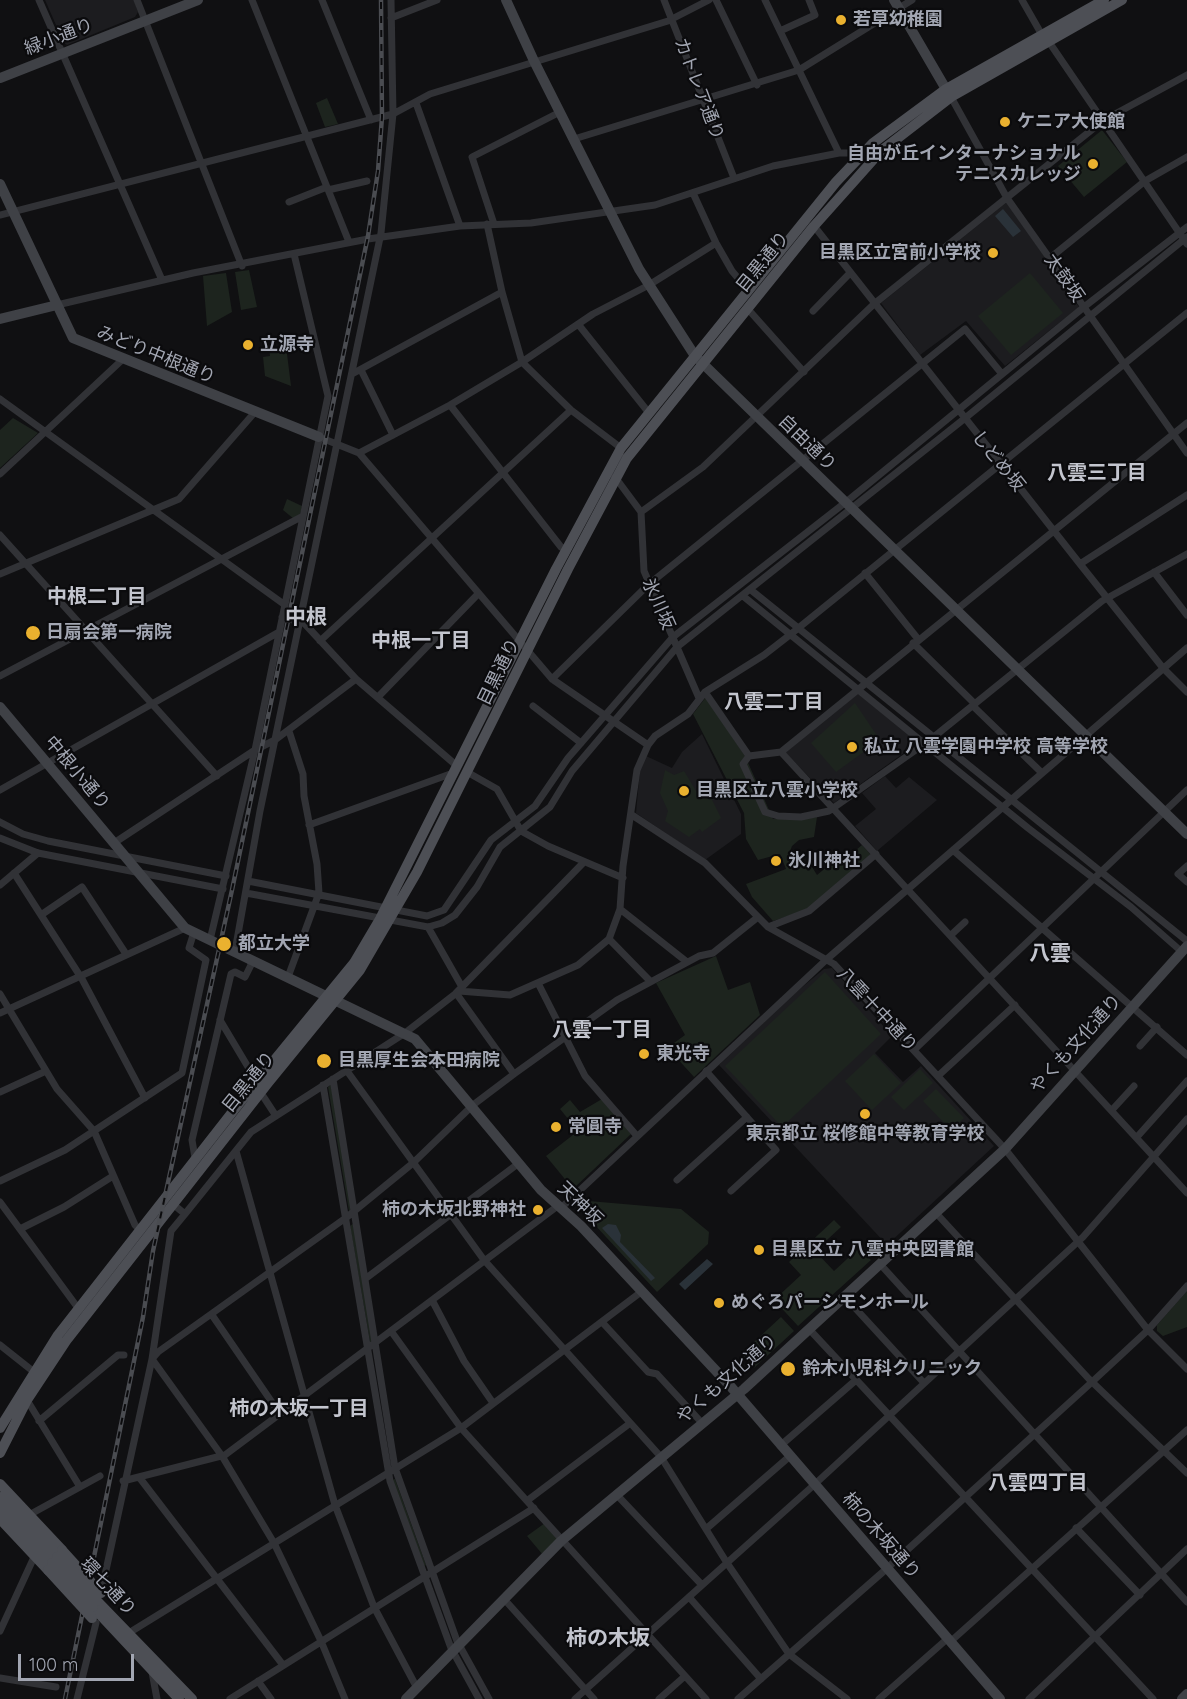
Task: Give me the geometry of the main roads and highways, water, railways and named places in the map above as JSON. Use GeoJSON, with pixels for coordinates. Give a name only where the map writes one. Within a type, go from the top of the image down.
{"type":"FeatureCollection","features":[{"type":"Feature","properties":{"kind":"main road","name":"目黒通り"},"geometry":{"type":"LineString","coordinates":[[1046,39],[1104,0]]}},
{"type":"Feature","properties":{"kind":"main road","name":"目黒通り"},"geometry":{"type":"LineString","coordinates":[[391,909],[455,770],[615,477],[748,290],[858,159],[890,129],[948,93],[1122,0]]}},
{"type":"Feature","properties":{"kind":"main road","name":"目黒通り"},"geometry":{"type":"LineString","coordinates":[[0,1428],[4,1416],[78,1308],[195,1158],[259,1087],[333,998],[360,970],[467,772],[567,550],[621,448],[649,413],[747,308],[814,226],[881,151],[948,93]]}},
{"type":"Feature","properties":{"kind":"main road","name":"目黒通り"},"geometry":{"type":"LineString","coordinates":[[0,1453],[27,1400],[66,1341],[229,1133],[259,1087]]}},
{"type":"Feature","properties":{"kind":"main road"},"geometry":{"type":"LineString","coordinates":[[0,1484],[30,1515],[55,1560],[96,1608],[138,1649]]}},
{"type":"Feature","properties":{"kind":"main road","name":"環七通り"},"geometry":{"type":"LineString","coordinates":[[0,1497],[8,1517]]}},
{"type":"Feature","properties":{"kind":"main road","name":"環七通り"},"geometry":{"type":"LineString","coordinates":[[0,1507],[55,1560],[96,1608],[192,1699]]}},
{"type":"Feature","properties":{"kind":"main road"},"geometry":{"type":"LineString","coordinates":[[8,1517],[34,1555],[55,1560]]}},
{"type":"Feature","properties":{"kind":"main road"},"geometry":{"type":"LineString","coordinates":[[96,1608],[132,1632],[138,1649]]}},
{"type":"Feature","properties":{"kind":"main road","name":"環七通り"},"geometry":{"type":"LineString","coordinates":[[138,1649],[152,1670],[179,1699]]}},
{"type":"Feature","properties":{"kind":"railway"},"geometry":{"type":"LineString","coordinates":[[65,1699],[143,1317],[153,1251],[232,890],[368,236],[378,171],[382,117],[381,0]]}},
{"type":"Feature","properties":{"kind":"place","name":"若草幼稚園"},"geometry":{"type":"Point","coordinates":[841,20]}},
{"type":"Feature","properties":{"kind":"place","name":"ケニア大使館"},"geometry":{"type":"Point","coordinates":[1005,122]}},
{"type":"Feature","properties":{"kind":"place","name":"自由が丘インターナショナル テニスカレッジ"},"geometry":{"type":"Point","coordinates":[1093,164]}},
{"type":"Feature","properties":{"kind":"place","name":"目黒区立宮前小学校"},"geometry":{"type":"Point","coordinates":[993,253]}},
{"type":"Feature","properties":{"kind":"place","name":"立源寺"},"geometry":{"type":"Point","coordinates":[248,345]}},
{"type":"Feature","properties":{"kind":"place","name":"日扇会第一病院"},"geometry":{"type":"Point","coordinates":[33,633]}},
{"type":"Feature","properties":{"kind":"place","name":"私立 八雲学園中学校 高等学校"},"geometry":{"type":"Point","coordinates":[852,747]}},
{"type":"Feature","properties":{"kind":"place","name":"目黒区立八雲小学校"},"geometry":{"type":"Point","coordinates":[684,791]}},
{"type":"Feature","properties":{"kind":"place","name":"氷川神社"},"geometry":{"type":"Point","coordinates":[776,861]}},
{"type":"Feature","properties":{"kind":"place","name":"都立大学"},"geometry":{"type":"Point","coordinates":[224,944]}},
{"type":"Feature","properties":{"kind":"place","name":"東光寺"},"geometry":{"type":"Point","coordinates":[644,1054]}},
{"type":"Feature","properties":{"kind":"place","name":"目黒厚生会本田病院"},"geometry":{"type":"Point","coordinates":[324,1061]}},
{"type":"Feature","properties":{"kind":"place","name":"東京都立 桜修館中等教育学校"},"geometry":{"type":"Point","coordinates":[865,1114]}},
{"type":"Feature","properties":{"kind":"place","name":"常圓寺"},"geometry":{"type":"Point","coordinates":[556,1127]}},
{"type":"Feature","properties":{"kind":"place","name":"柿の木坂北野神社"},"geometry":{"type":"Point","coordinates":[538,1210]}},
{"type":"Feature","properties":{"kind":"place","name":"目黒区立 八雲中央図書館"},"geometry":{"type":"Point","coordinates":[759,1250]}},
{"type":"Feature","properties":{"kind":"place","name":"めぐろパーシモンホール"},"geometry":{"type":"Point","coordinates":[719,1303]}},
{"type":"Feature","properties":{"kind":"place","name":"鈴木小児科クリニック"},"geometry":{"type":"Point","coordinates":[788,1369]}},
{"type":"Feature","properties":{"kind":"district","name":"八雲三丁目"},"geometry":{"type":"Point","coordinates":[1097,473]}},
{"type":"Feature","properties":{"kind":"district","name":"中根二丁目"},"geometry":{"type":"Point","coordinates":[97,597]}},
{"type":"Feature","properties":{"kind":"district","name":"中根"},"geometry":{"type":"Point","coordinates":[306,618]}},
{"type":"Feature","properties":{"kind":"district","name":"中根一丁目"},"geometry":{"type":"Point","coordinates":[421,641]}},
{"type":"Feature","properties":{"kind":"district","name":"八雲二丁目"},"geometry":{"type":"Point","coordinates":[774,702]}},
{"type":"Feature","properties":{"kind":"district","name":"八雲"},"geometry":{"type":"Point","coordinates":[1050,954]}},
{"type":"Feature","properties":{"kind":"district","name":"八雲一丁目"},"geometry":{"type":"Point","coordinates":[602,1030]}},
{"type":"Feature","properties":{"kind":"district","name":"柿の木坂一丁目"},"geometry":{"type":"Point","coordinates":[299,1409]}},
{"type":"Feature","properties":{"kind":"district","name":"八雲四丁目"},"geometry":{"type":"Point","coordinates":[1038,1483]}},
{"type":"Feature","properties":{"kind":"district","name":"柿の木坂"},"geometry":{"type":"Point","coordinates":[608,1639]}}]}
